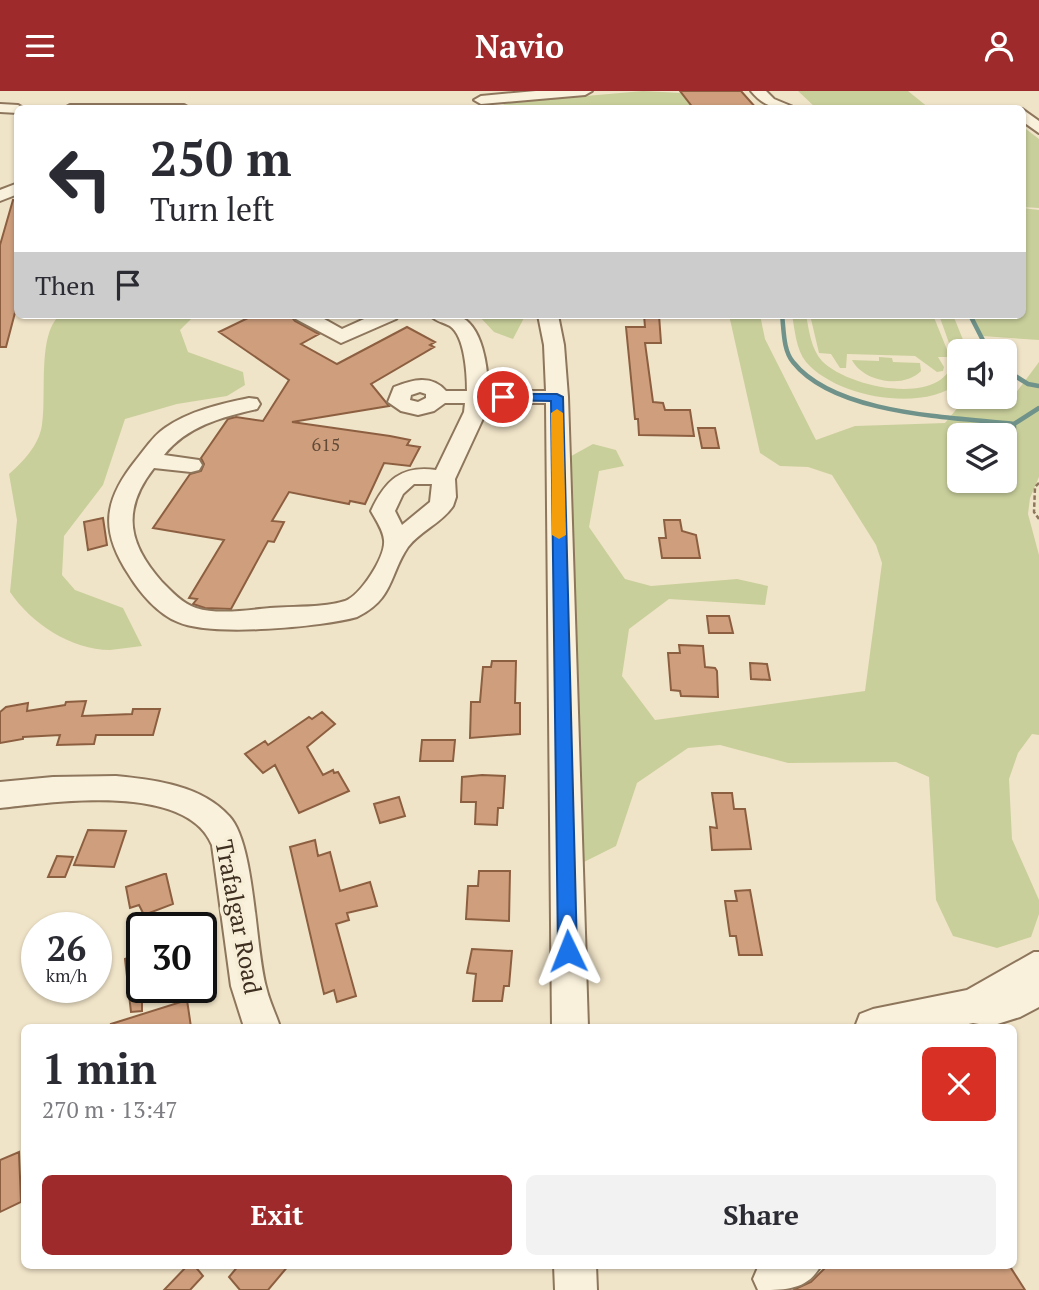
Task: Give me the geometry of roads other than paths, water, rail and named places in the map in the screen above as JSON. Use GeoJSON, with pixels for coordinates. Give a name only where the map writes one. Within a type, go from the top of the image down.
{"type":"FeatureCollection","features":[{"type":"Feature","properties":{"kind":"street"},"geometry":{"type":"LineString","coordinates":[[480,100],[577,91]]}},
{"type":"Feature","properties":{"kind":"street"},"geometry":{"type":"LineString","coordinates":[[1031,119],[1039,106]]}},
{"type":"Feature","properties":{"kind":"street"},"geometry":{"type":"LineString","coordinates":[[310,319],[341,337],[380,319]]}},
{"type":"Feature","properties":{"kind":"street"},"geometry":{"type":"LineString","coordinates":[[248,404],[220,411],[171,433],[127,488],[119,524],[121,542],[150,586],[189,617],[213,619],[348,610],[360,606],[375,591],[397,544],[440,506],[444,497],[443,479],[475,412],[475,362],[469,336],[458,323],[449,319]]}},
{"type":"Feature","properties":{"kind":"street"},"geometry":{"type":"LineString","coordinates":[[549,319],[554,345],[557,397],[570,1024]]}},
{"type":"Feature","properties":{"kind":"street"},"geometry":{"type":"LineString","coordinates":[[438,397],[557,397]]}},
{"type":"Feature","properties":{"kind":"street"},"geometry":{"type":"LineString","coordinates":[[183,428],[214,430]]}},
{"type":"Feature","properties":{"kind":"street"},"geometry":{"type":"LineString","coordinates":[[148,460],[191,465]]}},
{"type":"Feature","properties":{"kind":"street"},"geometry":{"type":"LineString","coordinates":[[397,544],[396,536],[383,511],[393,487],[414,475],[443,479]]}},
{"type":"Feature","properties":{"kind":"street","name":"Trafalgar Road"},"geometry":{"type":"LineString","coordinates":[[0,795],[92,789],[153,791],[201,810],[219,826],[228,845],[248,986],[261,1024]]}},
{"type":"Feature","properties":{"kind":"street"},"geometry":{"type":"LineString","coordinates":[[975,1013],[1005,985],[1039,968]]}},
{"type":"Feature","properties":{"kind":"street"},"geometry":{"type":"LineString","coordinates":[[895,1024],[975,1013],[1014,1004],[1039,986]]}},
{"type":"Feature","properties":{"kind":"waterway"},"geometry":{"type":"LineString","coordinates":[[783,319],[786,346],[793,362],[812,380],[836,393],[896,410],[1004,423]]}},
{"type":"Feature","properties":{"kind":"waterway"},"geometry":{"type":"LineString","coordinates":[[972,319],[982,339]]}},
{"type":"Feature","properties":{"kind":"waterway"},"geometry":{"type":"LineString","coordinates":[[1017,377],[1028,384],[1039,386]]}},
{"type":"Feature","properties":{"kind":"waterway"},"geometry":{"type":"LineString","coordinates":[[1016,423],[1039,408]]}}]}
